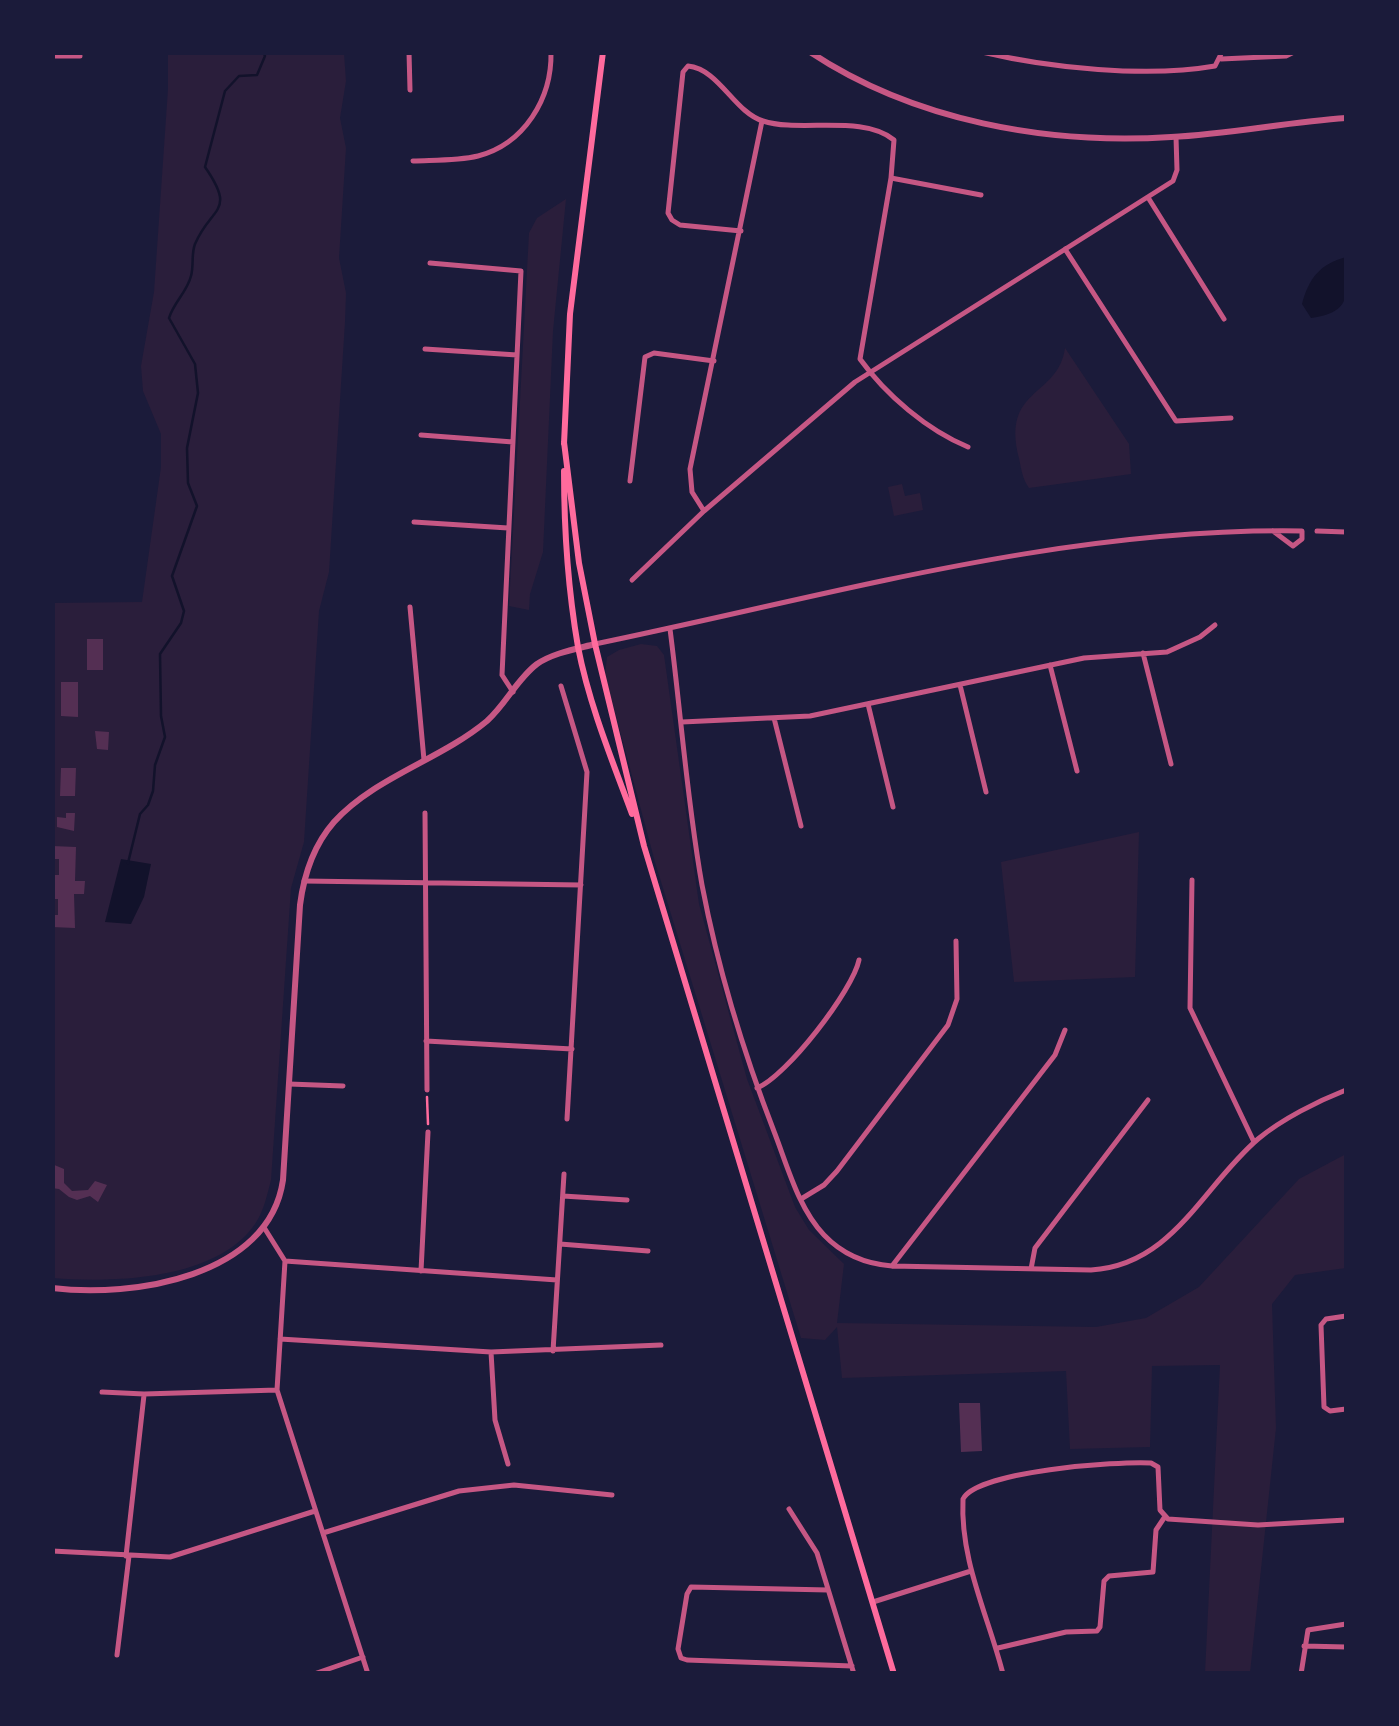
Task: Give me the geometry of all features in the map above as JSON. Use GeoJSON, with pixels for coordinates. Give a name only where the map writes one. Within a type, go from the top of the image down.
{"type":"FeatureCollection","features":[{"type":"Feature","properties":{"kind":"main road"},"geometry":{"type":"LineString","coordinates":[[602,52],[570,314],[564,442],[566,555],[578,648],[600,724],[644,846],[894,1674]]}},
{"type":"Feature","properties":{"kind":"main road"},"geometry":{"type":"LineString","coordinates":[[564,442],[595,644],[644,846]]}},
{"type":"Feature","properties":{"kind":"street"},"geometry":{"type":"LineString","coordinates":[[408,52],[410,90]]}},
{"type":"Feature","properties":{"kind":"street"},"geometry":{"type":"LineString","coordinates":[[413,161],[475,157],[517,136],[544,94],[551,52]]}},
{"type":"Feature","properties":{"kind":"street"},"geometry":{"type":"LineString","coordinates":[[810,52],[870,87],[920,106],[972,120],[1078,135],[1176,137],[1346,118]]}},
{"type":"Feature","properties":{"kind":"street"},"geometry":{"type":"LineString","coordinates":[[982,52],[1105,68],[1212,68],[1222,56],[1286,56],[1294,52]]}},
{"type":"Feature","properties":{"kind":"street"},"geometry":{"type":"LineString","coordinates":[[52,56],[80,56]]}},
{"type":"Feature","properties":{"kind":"street"},"geometry":{"type":"LineString","coordinates":[[742,231],[680,225],[668,213],[684,70],[691,66],[702,70],[762,121],[875,130],[895,143],[860,358],[923,420],[945,437],[968,447]]}},
{"type":"Feature","properties":{"kind":"street"},"geometry":{"type":"LineString","coordinates":[[704,511],[692,492],[689,477],[762,121]]}},
{"type":"Feature","properties":{"kind":"street"},"geometry":{"type":"LineString","coordinates":[[632,580],[704,511],[870,372],[1148,198],[1175,176],[1176,137]]}},
{"type":"Feature","properties":{"kind":"street"},"geometry":{"type":"LineString","coordinates":[[890,178],[982,195]]}},
{"type":"Feature","properties":{"kind":"street"},"geometry":{"type":"LineString","coordinates":[[1148,198],[1224,320]]}},
{"type":"Feature","properties":{"kind":"street"},"geometry":{"type":"LineString","coordinates":[[1065,249],[1176,421],[1231,418]]}},
{"type":"Feature","properties":{"kind":"street"},"geometry":{"type":"LineString","coordinates":[[430,263],[522,271],[502,674],[512,692]]}},
{"type":"Feature","properties":{"kind":"street"},"geometry":{"type":"LineString","coordinates":[[425,349],[518,355]]}},
{"type":"Feature","properties":{"kind":"street"},"geometry":{"type":"LineString","coordinates":[[630,481],[645,356],[654,352],[714,361]]}},
{"type":"Feature","properties":{"kind":"street"},"geometry":{"type":"LineString","coordinates":[[421,436],[512,442]]}},
{"type":"Feature","properties":{"kind":"street"},"geometry":{"type":"LineString","coordinates":[[414,522],[508,528]]}},
{"type":"Feature","properties":{"kind":"street"},"geometry":{"type":"LineString","coordinates":[[52,1288],[118,1290],[177,1278],[239,1251],[265,1229],[281,1194],[300,905],[304,880],[317,846],[344,812],[489,720],[537,664],[595,644],[1056,548],[1169,535],[1274,531],[1302,531],[1302,539],[1293,546],[1274,531]]}},
{"type":"Feature","properties":{"kind":"street"},"geometry":{"type":"LineString","coordinates":[[1317,531],[1346,532]]}},
{"type":"Feature","properties":{"kind":"street"},"geometry":{"type":"LineString","coordinates":[[410,607],[424,763]]}},
{"type":"Feature","properties":{"kind":"street"},"geometry":{"type":"LineString","coordinates":[[681,722],[774,718],[868,704],[1095,656],[1176,648],[1204,636],[1216,625]]}},
{"type":"Feature","properties":{"kind":"street"},"geometry":{"type":"LineString","coordinates":[[670,629],[706,905],[757,1088],[801,1199],[816,1225],[842,1250],[863,1261],[892,1266],[1108,1268],[1146,1255],[1175,1231],[1254,1142],[1346,1090]]}},
{"type":"Feature","properties":{"kind":"street"},"geometry":{"type":"LineString","coordinates":[[1144,653],[1170,764]]}},
{"type":"Feature","properties":{"kind":"street"},"geometry":{"type":"LineString","coordinates":[[1050,665],[1077,771]]}},
{"type":"Feature","properties":{"kind":"street"},"geometry":{"type":"LineString","coordinates":[[960,685],[986,792]]}},
{"type":"Feature","properties":{"kind":"street"},"geometry":{"type":"LineString","coordinates":[[562,686],[587,772],[568,1118]]}},
{"type":"Feature","properties":{"kind":"street"},"geometry":{"type":"LineString","coordinates":[[868,704],[893,807]]}},
{"type":"Feature","properties":{"kind":"street"},"geometry":{"type":"LineString","coordinates":[[774,718],[801,826]]}},
{"type":"Feature","properties":{"kind":"street"},"geometry":{"type":"LineString","coordinates":[[425,812],[427,1090]]}},
{"type":"Feature","properties":{"kind":"street"},"geometry":{"type":"LineString","coordinates":[[304,880],[582,885]]}},
{"type":"Feature","properties":{"kind":"street"},"geometry":{"type":"LineString","coordinates":[[1192,880],[1190,1008],[1254,1142]]}},
{"type":"Feature","properties":{"kind":"street"},"geometry":{"type":"LineString","coordinates":[[801,1199],[837,1171],[948,1025],[957,999],[956,940]]}},
{"type":"Feature","properties":{"kind":"street"},"geometry":{"type":"LineString","coordinates":[[757,1088],[772,1082],[789,1065],[853,981],[859,960]]}},
{"type":"Feature","properties":{"kind":"street"},"geometry":{"type":"LineString","coordinates":[[892,1266],[1055,1055],[1065,1030]]}},
{"type":"Feature","properties":{"kind":"street"},"geometry":{"type":"LineString","coordinates":[[426,1041],[572,1049]]}},
{"type":"Feature","properties":{"kind":"street"},"geometry":{"type":"LineString","coordinates":[[289,1084],[343,1086]]}},
{"type":"Feature","properties":{"kind":"street"},"geometry":{"type":"LineString","coordinates":[[1031,1269],[1034,1248],[1148,1100]]}},
{"type":"Feature","properties":{"kind":"street"},"geometry":{"type":"LineString","coordinates":[[422,1270],[428,1132]]}},
{"type":"Feature","properties":{"kind":"street"},"geometry":{"type":"LineString","coordinates":[[553,1351],[564,1174]]}},
{"type":"Feature","properties":{"kind":"street"},"geometry":{"type":"LineString","coordinates":[[563,1196],[627,1200]]}},
{"type":"Feature","properties":{"kind":"street"},"geometry":{"type":"LineString","coordinates":[[265,1229],[286,1261],[277,1390],[368,1674]]}},
{"type":"Feature","properties":{"kind":"street"},"geometry":{"type":"LineString","coordinates":[[560,1244],[648,1251]]}},
{"type":"Feature","properties":{"kind":"street"},"geometry":{"type":"LineString","coordinates":[[286,1261],[558,1280]]}},
{"type":"Feature","properties":{"kind":"street"},"geometry":{"type":"LineString","coordinates":[[1346,1316],[1326,1319],[1321,1325],[1324,1407],[1346,1409]]}},
{"type":"Feature","properties":{"kind":"street"},"geometry":{"type":"LineString","coordinates":[[280,1339],[491,1352],[661,1345]]}},
{"type":"Feature","properties":{"kind":"street"},"geometry":{"type":"LineString","coordinates":[[491,1352],[495,1420],[508,1464]]}},
{"type":"Feature","properties":{"kind":"street"},"geometry":{"type":"LineString","coordinates":[[102,1392],[277,1390]]}},
{"type":"Feature","properties":{"kind":"street"},"geometry":{"type":"LineString","coordinates":[[117,1655],[144,1394]]}},
{"type":"Feature","properties":{"kind":"street"},"geometry":{"type":"LineString","coordinates":[[1003,1674],[970,1571],[962,1504],[968,1490],[1037,1471],[1151,1463],[1158,1467],[1160,1510],[1164,1518]]}},
{"type":"Feature","properties":{"kind":"street"},"geometry":{"type":"LineString","coordinates":[[323,1533],[459,1491],[514,1485],[612,1495]]}},
{"type":"Feature","properties":{"kind":"street"},"geometry":{"type":"LineString","coordinates":[[789,1509],[811,1540],[828,1590],[853,1670],[681,1658],[678,1649],[691,1587],[828,1590]]}},
{"type":"Feature","properties":{"kind":"street"},"geometry":{"type":"LineString","coordinates":[[52,1551],[170,1557],[315,1511]]}},
{"type":"Feature","properties":{"kind":"street"},"geometry":{"type":"LineString","coordinates":[[1164,1518],[1258,1525],[1346,1520]]}},
{"type":"Feature","properties":{"kind":"street"},"geometry":{"type":"LineString","coordinates":[[996,1648],[1066,1632],[1096,1631],[1100,1626],[1104,1581],[1108,1576],[1153,1572],[1156,1530],[1164,1518]]}},
{"type":"Feature","properties":{"kind":"street"},"geometry":{"type":"LineString","coordinates":[[872,1602],[970,1571]]}},
{"type":"Feature","properties":{"kind":"street"},"geometry":{"type":"LineString","coordinates":[[1301,1674],[1310,1628],[1346,1624]]}},
{"type":"Feature","properties":{"kind":"street"},"geometry":{"type":"LineString","coordinates":[[1304,1646],[1346,1647]]}},
{"type":"Feature","properties":{"kind":"street"},"geometry":{"type":"LineString","coordinates":[[314,1674],[362,1657]]}},
{"type":"Feature","properties":{"kind":"path"},"geometry":{"type":"LineString","coordinates":[[427,1090],[428,1132]]}},
{"type":"Feature","properties":{"kind":"shaded area"},"geometry":{"type":"Polygon","coordinates":[[[168,53],[344,53],[346,81],[340,118],[346,148],[339,258],[346,293],[345,322],[329,572],[319,611],[304,842],[291,888],[271,1180],[258,1219],[238,1243],[190,1267],[133,1278],[53,1278],[52,603],[142,602],[161,467],[161,434],[143,391],[141,366],[154,292],[168,53]]]}},
{"type":"Feature","properties":{"kind":"shaded area"},"geometry":{"type":"Polygon","coordinates":[[[566,199],[553,331],[543,552],[529,610],[509,606],[529,233],[537,218],[566,199]]]}},
{"type":"Feature","properties":{"kind":"shaded area"},"geometry":{"type":"Polygon","coordinates":[[[1346,257],[1347,291],[1341,306],[1311,318],[1302,304],[1312,280],[1322,268],[1346,257]]]}},
{"type":"Feature","properties":{"kind":"shaded area"},"geometry":{"type":"Polygon","coordinates":[[[1065,348],[1129,444],[1131,474],[1029,488],[1019,458],[1018,418],[1024,405],[1052,376],[1065,348]]]}},
{"type":"Feature","properties":{"kind":"shaded area"},"geometry":{"type":"Polygon","coordinates":[[[902,484],[905,496],[920,493],[923,510],[894,516],[888,487],[902,484]]]}},
{"type":"Feature","properties":{"kind":"shaded area"},"geometry":{"type":"Polygon","coordinates":[[[641,644],[657,646],[664,655],[699,904],[747,1079],[795,1207],[809,1230],[844,1264],[837,1323],[1096,1327],[1146,1318],[1199,1287],[1299,1179],[1346,1154],[1346,1268],[1295,1275],[1272,1304],[1276,1428],[1250,1673],[1205,1673],[1220,1365],[1152,1366],[1150,1447],[1070,1449],[1066,1371],[842,1378],[837,1327],[825,1340],[801,1338],[655,862],[605,675],[607,657],[641,644]]]}},
{"type":"Feature","properties":{"kind":"shaded area"},"geometry":{"type":"Polygon","coordinates":[[[1139,832],[1135,977],[1014,982],[1001,862],[1139,832]]]}},
{"type":"Feature","properties":{"kind":"shaded area"},"geometry":{"type":"Polygon","coordinates":[[[121,859],[151,864],[144,897],[131,924],[105,922],[121,859]]]}},
{"type":"Feature","properties":{"kind":"building"},"geometry":{"type":"Polygon","coordinates":[[[87,639],[103,639],[103,670],[87,670],[87,639]]]}},
{"type":"Feature","properties":{"kind":"building"},"geometry":{"type":"Polygon","coordinates":[[[61,682],[78,682],[78,717],[61,716],[61,682]]]}},
{"type":"Feature","properties":{"kind":"building"},"geometry":{"type":"Polygon","coordinates":[[[95,731],[109,732],[108,750],[97,749],[95,731]]]}},
{"type":"Feature","properties":{"kind":"building"},"geometry":{"type":"Polygon","coordinates":[[[61,768],[76,768],[75,796],[60,796],[61,768]]]}},
{"type":"Feature","properties":{"kind":"building"},"geometry":{"type":"Polygon","coordinates":[[[66,813],[75,813],[74,831],[57,827],[57,817],[66,818],[66,813]]]}},
{"type":"Feature","properties":{"kind":"building"},"geometry":{"type":"Polygon","coordinates":[[[52,846],[76,847],[75,881],[85,881],[84,894],[74,894],[75,928],[52,927],[52,915],[58,915],[58,899],[52,899],[52,875],[59,875],[59,859],[52,859],[52,846]]]}},
{"type":"Feature","properties":{"kind":"building"},"geometry":{"type":"Polygon","coordinates":[[[52,1164],[64,1169],[64,1183],[72,1191],[88,1190],[95,1181],[107,1185],[98,1202],[90,1196],[77,1200],[52,1188],[52,1164]]]}},
{"type":"Feature","properties":{"kind":"building"},"geometry":{"type":"Polygon","coordinates":[[[959,1403],[980,1403],[982,1451],[961,1452],[959,1403]]]}},
{"type":"Feature","properties":{"kind":"waterway"},"geometry":{"type":"LineString","coordinates":[[128,863],[140,814],[153,791],[155,765],[165,737],[160,654],[181,623],[184,611],[172,576],[197,506],[188,483],[187,448],[198,393],[195,364],[169,318],[189,282],[195,244],[220,202],[205,167],[225,91],[239,76],[257,75],[263,52]]}}]}
